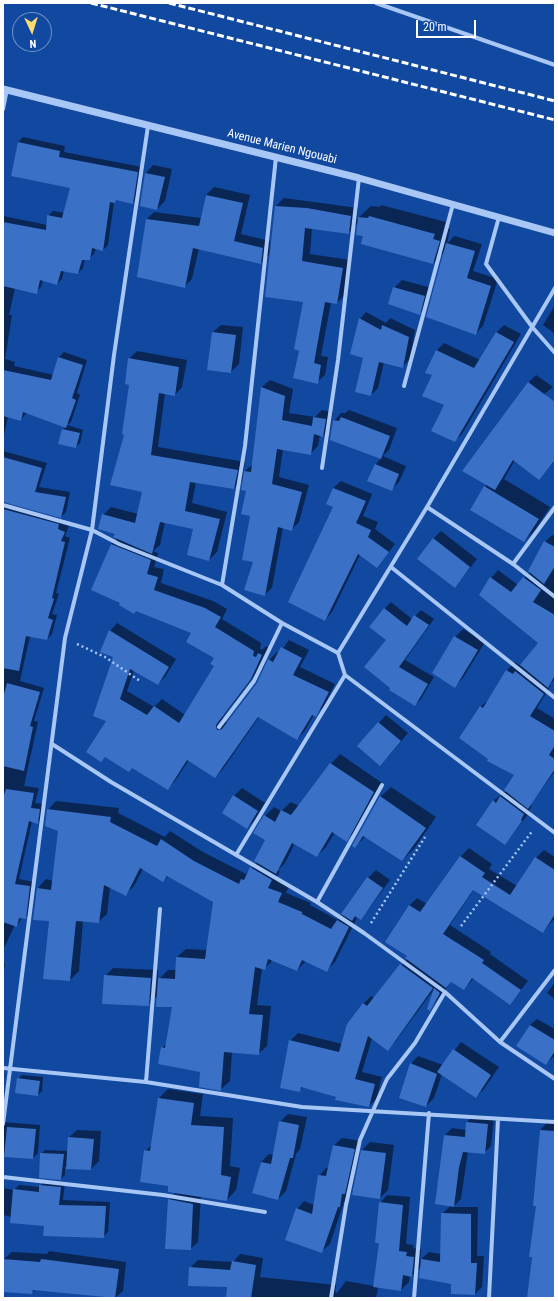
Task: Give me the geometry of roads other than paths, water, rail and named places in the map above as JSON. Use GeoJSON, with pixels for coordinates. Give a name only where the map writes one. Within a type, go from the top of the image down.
{"type":"FeatureCollection","features":[{"type":"Feature","properties":{"kind":"street"},"geometry":{"type":"LineString","coordinates":[[376,3],[555,65]]}},
{"type":"Feature","properties":{"kind":"street"},"geometry":{"type":"LineString","coordinates":[[3,109],[5,89]]}},
{"type":"Feature","properties":{"kind":"street","name":"Avenue Marien Ngouabi"},"geometry":{"type":"LineString","coordinates":[[5,89],[359,178],[555,233]]}},
{"type":"Feature","properties":{"kind":"street"},"geometry":{"type":"LineString","coordinates":[[3,1124],[65,638],[92,530],[114,355],[148,126]]}},
{"type":"Feature","properties":{"kind":"street"},"geometry":{"type":"LineString","coordinates":[[222,585],[245,446],[276,157]]}},
{"type":"Feature","properties":{"kind":"street"},"geometry":{"type":"LineString","coordinates":[[322,468],[338,360],[359,178]]}},
{"type":"Feature","properties":{"kind":"street"},"geometry":{"type":"LineString","coordinates":[[404,386],[453,204]]}},
{"type":"Feature","properties":{"kind":"street"},"geometry":{"type":"LineString","coordinates":[[499,217],[486,264],[533,328],[555,353]]}},
{"type":"Feature","properties":{"kind":"street"},"geometry":{"type":"LineString","coordinates":[[338,653],[427,507],[555,288]]}},
{"type":"Feature","properties":{"kind":"street"},"geometry":{"type":"LineString","coordinates":[[3,505],[92,530],[119,544],[222,585],[282,623],[338,653],[345,675],[555,833]]}},
{"type":"Feature","properties":{"kind":"street"},"geometry":{"type":"LineString","coordinates":[[427,507],[513,564],[555,597]]}},
{"type":"Feature","properties":{"kind":"street"},"geometry":{"type":"LineString","coordinates":[[513,564],[555,507]]}},
{"type":"Feature","properties":{"kind":"street"},"geometry":{"type":"LineString","coordinates":[[391,567],[555,698]]}},
{"type":"Feature","properties":{"kind":"street"},"geometry":{"type":"LineString","coordinates":[[219,727],[254,681],[282,623]]}},
{"type":"Feature","properties":{"kind":"street"},"geometry":{"type":"LineString","coordinates":[[236,855],[345,675]]}},
{"type":"Feature","properties":{"kind":"street"},"geometry":{"type":"LineString","coordinates":[[52,744],[111,782],[317,902],[364,933],[445,992],[500,1042],[555,1079]]}},
{"type":"Feature","properties":{"kind":"street"},"geometry":{"type":"LineString","coordinates":[[317,902],[382,785]]}},
{"type":"Feature","properties":{"kind":"street"},"geometry":{"type":"LineString","coordinates":[[146,1082],[160,909]]}},
{"type":"Feature","properties":{"kind":"street"},"geometry":{"type":"LineString","coordinates":[[500,1042],[555,970]]}},
{"type":"Feature","properties":{"kind":"street"},"geometry":{"type":"LineString","coordinates":[[331,1298],[346,1205],[360,1140],[387,1079],[415,1043],[445,992]]}},
{"type":"Feature","properties":{"kind":"street"},"geometry":{"type":"LineString","coordinates":[[3,1068],[146,1082],[302,1107],[372,1112],[430,1113],[555,1122]]}},
{"type":"Feature","properties":{"kind":"street"},"geometry":{"type":"LineString","coordinates":[[414,1298],[430,1113]]}},
{"type":"Feature","properties":{"kind":"street"},"geometry":{"type":"LineString","coordinates":[[488,1298],[498,1119]]}},
{"type":"Feature","properties":{"kind":"street"},"geometry":{"type":"LineString","coordinates":[[3,1177],[163,1195],[265,1212]]}},
{"type":"Feature","properties":{"kind":"railway"},"geometry":{"type":"LineString","coordinates":[[91,3],[555,120]]}},
{"type":"Feature","properties":{"kind":"railway"},"geometry":{"type":"LineString","coordinates":[[169,3],[555,101]]}}]}
